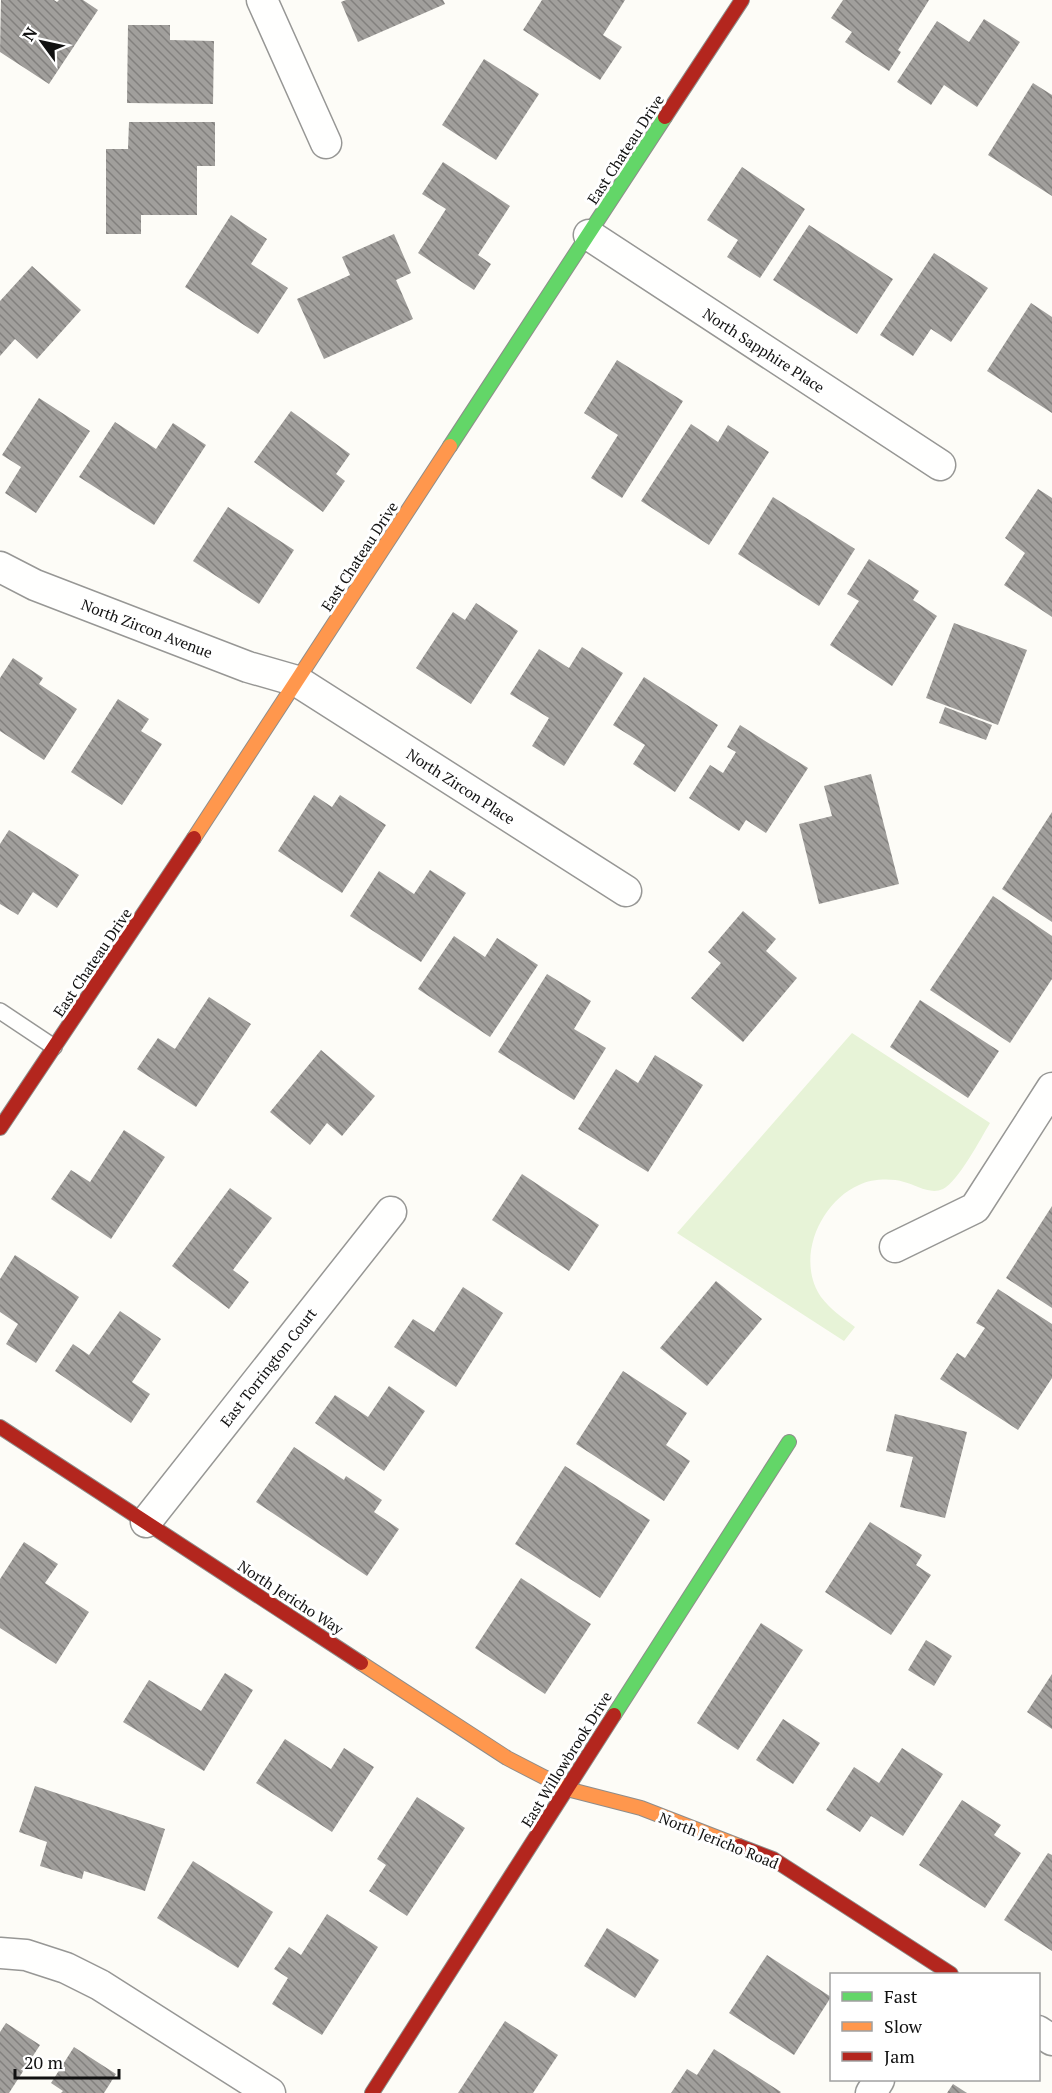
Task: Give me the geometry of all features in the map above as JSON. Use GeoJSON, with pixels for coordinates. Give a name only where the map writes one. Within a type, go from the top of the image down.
{"type":"FeatureCollection","features":[{"type":"Feature","properties":{"kind":"street"},"geometry":{"type":"LineString","coordinates":[[262,0],[326,143]]}},
{"type":"Feature","properties":{"kind":"street","name":"East Chateau Drive"},"geometry":{"type":"LineString","coordinates":[[0,1128],[145,913],[742,0]]}},
{"type":"Feature","properties":{"kind":"street","name":"North Sapphire Place"},"geometry":{"type":"LineString","coordinates":[[589,235],[940,465]]}},
{"type":"Feature","properties":{"kind":"street","name":"North Zircon Avenue"},"geometry":{"type":"LineString","coordinates":[[0,567],[35,585],[248,667],[297,681]]}},
{"type":"Feature","properties":{"kind":"street","name":"North Zircon Place"},"geometry":{"type":"LineString","coordinates":[[297,681],[626,891]]}},
{"type":"Feature","properties":{"kind":"street"},"geometry":{"type":"LineString","coordinates":[[895,1247],[975,1208],[1052,1088]]}},
{"type":"Feature","properties":{"kind":"street","name":"East Torrington Court"},"geometry":{"type":"LineString","coordinates":[[146,1522],[390,1212]]}},
{"type":"Feature","properties":{"kind":"street","name":"North Jericho Way"},"geometry":{"type":"LineString","coordinates":[[0,1427],[507,1758],[567,1789]]}},
{"type":"Feature","properties":{"kind":"street","name":"East Willowbrook Drive"},"geometry":{"type":"LineString","coordinates":[[372,2093],[789,1442]]}},
{"type":"Feature","properties":{"kind":"street","name":"North Jericho Road"},"geometry":{"type":"LineString","coordinates":[[567,1789],[641,1808],[773,1859],[947,1973]]}},
{"type":"Feature","properties":{"kind":"street"},"geometry":{"type":"LineString","coordinates":[[0,1953],[26,1954],[66,1968],[92,1981],[270,2093]]}},
{"type":"Feature","properties":{"kind":"lane"},"geometry":{"type":"LineString","coordinates":[[0,1011],[54,1047]]}},
{"type":"Feature","properties":{"kind":"green space"},"geometry":{"type":"Polygon","coordinates":[[[852,1033],[990,1123],[962,1169],[943,1189],[933,1191],[893,1180],[869,1181],[845,1193],[823,1218],[811,1249],[810,1266],[821,1297],[855,1327],[844,1341],[677,1233],[852,1033]]]}},
{"type":"Feature","properties":{"kind":"building"},"geometry":{"type":"Polygon","coordinates":[[[1,0],[54,0],[57,2],[59,0],[83,0],[98,10],[49,84],[0,52],[1,0]]]}},
{"type":"Feature","properties":{"kind":"building"},"geometry":{"type":"Polygon","coordinates":[[[346,0],[443,0],[445,4],[358,42],[341,2],[346,0]]]}},
{"type":"Feature","properties":{"kind":"building"},"geometry":{"type":"Polygon","coordinates":[[[542,0],[625,0],[603,35],[622,47],[600,80],[523,30],[542,0]]]}},
{"type":"Feature","properties":{"kind":"building"},"geometry":{"type":"Polygon","coordinates":[[[843,0],[929,0],[898,50],[901,52],[889,71],[845,42],[852,32],[831,18],[843,0]]]}},
{"type":"Feature","properties":{"kind":"building"},"geometry":{"type":"Polygon","coordinates":[[[984,19],[1020,42],[977,107],[944,85],[931,105],[897,82],[937,21],[969,42],[984,19]]]}},
{"type":"Feature","properties":{"kind":"building"},"geometry":{"type":"Polygon","coordinates":[[[128,25],[170,25],[170,40],[214,41],[213,104],[127,103],[128,25]]]}},
{"type":"Feature","properties":{"kind":"building"},"geometry":{"type":"Polygon","coordinates":[[[484,59],[539,94],[496,160],[442,125],[484,59]]]}},
{"type":"Feature","properties":{"kind":"building"},"geometry":{"type":"Polygon","coordinates":[[[1033,83],[1052,95],[1052,196],[988,155],[1033,83]]]}},
{"type":"Feature","properties":{"kind":"building"},"geometry":{"type":"Polygon","coordinates":[[[129,122],[215,122],[215,166],[197,166],[197,215],[141,215],[141,234],[106,234],[106,149],[128,149],[129,122]]]}},
{"type":"Feature","properties":{"kind":"building"},"geometry":{"type":"Polygon","coordinates":[[[443,162],[510,206],[478,255],[491,264],[474,290],[418,253],[446,209],[422,194],[443,162]]]}},
{"type":"Feature","properties":{"kind":"building"},"geometry":{"type":"Polygon","coordinates":[[[742,167],[805,209],[760,278],[727,257],[738,240],[707,220],[742,167]]]}},
{"type":"Feature","properties":{"kind":"building"},"geometry":{"type":"Polygon","coordinates":[[[231,215],[267,239],[251,264],[288,288],[258,334],[185,287],[231,215]]]}},
{"type":"Feature","properties":{"kind":"building"},"geometry":{"type":"Polygon","coordinates":[[[809,225],[893,279],[857,334],[773,280],[809,225]]]}},
{"type":"Feature","properties":{"kind":"building"},"geometry":{"type":"Polygon","coordinates":[[[394,234],[411,273],[396,280],[413,319],[324,359],[297,299],[350,275],[342,257],[394,234]]]}},
{"type":"Feature","properties":{"kind":"building"},"geometry":{"type":"Polygon","coordinates":[[[934,253],[988,288],[951,342],[931,329],[913,356],[880,335],[934,253]]]}},
{"type":"Feature","properties":{"kind":"building"},"geometry":{"type":"Polygon","coordinates":[[[32,266],[81,310],[37,359],[15,339],[0,356],[0,301],[32,266]]]}},
{"type":"Feature","properties":{"kind":"building"},"geometry":{"type":"Polygon","coordinates":[[[1031,303],[1052,317],[1052,413],[987,371],[1031,303]]]}},
{"type":"Feature","properties":{"kind":"building"},"geometry":{"type":"Polygon","coordinates":[[[617,360],[683,401],[622,498],[591,478],[618,435],[584,413],[617,360]]]}},
{"type":"Feature","properties":{"kind":"building"},"geometry":{"type":"Polygon","coordinates":[[[39,398],[90,431],[36,513],[5,493],[21,467],[2,455],[39,398]]]}},
{"type":"Feature","properties":{"kind":"building"},"geometry":{"type":"Polygon","coordinates":[[[291,411],[350,454],[336,474],[345,481],[323,512],[254,462],[291,411]]]}},
{"type":"Feature","properties":{"kind":"building"},"geometry":{"type":"Polygon","coordinates":[[[115,422],[156,449],[173,423],[206,445],[154,525],[79,477],[115,422]]]}},
{"type":"Feature","properties":{"kind":"building"},"geometry":{"type":"Polygon","coordinates":[[[691,424],[718,442],[728,425],[769,452],[709,545],[641,501],[691,424]]]}},
{"type":"Feature","properties":{"kind":"building"},"geometry":{"type":"Polygon","coordinates":[[[1038,489],[1052,498],[1052,617],[1004,585],[1025,553],[1005,538],[1038,489]]]}},
{"type":"Feature","properties":{"kind":"building"},"geometry":{"type":"Polygon","coordinates":[[[773,497],[855,549],[819,606],[738,554],[773,497]]]}},
{"type":"Feature","properties":{"kind":"building"},"geometry":{"type":"Polygon","coordinates":[[[228,507],[294,550],[259,604],[193,561],[228,507]]]}},
{"type":"Feature","properties":{"kind":"building"},"geometry":{"type":"Polygon","coordinates":[[[869,559],[919,591],[913,600],[937,616],[892,686],[830,645],[859,601],[847,594],[869,559]]]}},
{"type":"Feature","properties":{"kind":"building"},"geometry":{"type":"Polygon","coordinates":[[[476,603],[518,631],[471,704],[416,668],[453,612],[465,620],[476,603]]]}},
{"type":"Feature","properties":{"kind":"building"},"geometry":{"type":"Polygon","coordinates":[[[954,623],[1027,650],[998,725],[926,698],[954,623]]]}},
{"type":"Feature","properties":{"kind":"building"},"geometry":{"type":"Polygon","coordinates":[[[582,647],[623,673],[564,766],[532,746],[549,718],[510,694],[539,649],[569,668],[582,647]]]}},
{"type":"Feature","properties":{"kind":"building"},"geometry":{"type":"Polygon","coordinates":[[[13,658],[43,678],[39,684],[77,709],[44,760],[0,731],[0,678],[13,658]]]}},
{"type":"Feature","properties":{"kind":"building"},"geometry":{"type":"Polygon","coordinates":[[[644,677],[718,725],[675,792],[633,764],[645,745],[613,725],[644,677]]]}},
{"type":"Feature","properties":{"kind":"building"},"geometry":{"type":"Polygon","coordinates":[[[118,699],[149,719],[141,731],[162,744],[122,805],[71,772],[118,699]]]}},
{"type":"Feature","properties":{"kind":"building"},"geometry":{"type":"Polygon","coordinates":[[[945,707],[992,725],[986,740],[939,723],[945,707]]]}},
{"type":"Feature","properties":{"kind":"building"},"geometry":{"type":"Polygon","coordinates":[[[740,725],[808,768],[766,833],[746,820],[739,831],[689,798],[710,765],[723,773],[736,752],[727,747],[740,725]]]}},
{"type":"Feature","properties":{"kind":"building"},"geometry":{"type":"Polygon","coordinates":[[[871,774],[899,884],[819,904],[799,824],[832,816],[824,786],[871,774]]]}},
{"type":"Feature","properties":{"kind":"building"},"geometry":{"type":"Polygon","coordinates":[[[314,795],[332,807],[340,795],[386,825],[342,893],[278,851],[314,795]]]}},
{"type":"Feature","properties":{"kind":"building"},"geometry":{"type":"Polygon","coordinates":[[[1052,812],[1052,922],[1002,889],[1052,812]]]}},
{"type":"Feature","properties":{"kind":"building"},"geometry":{"type":"Polygon","coordinates":[[[9,830],[79,875],[57,908],[33,892],[18,915],[0,904],[0,844],[9,830]]]}},
{"type":"Feature","properties":{"kind":"building"},"geometry":{"type":"Polygon","coordinates":[[[430,870],[466,893],[421,962],[350,916],[379,871],[414,894],[430,870]]]}},
{"type":"Feature","properties":{"kind":"building"},"geometry":{"type":"Polygon","coordinates":[[[993,896],[1052,936],[1052,979],[1010,1043],[930,990],[993,896]]]}},
{"type":"Feature","properties":{"kind":"building"},"geometry":{"type":"Polygon","coordinates":[[[743,911],[776,939],[766,951],[797,978],[743,1042],[691,998],[721,963],[708,952],[743,911]]]}},
{"type":"Feature","properties":{"kind":"building"},"geometry":{"type":"Polygon","coordinates":[[[454,936],[485,957],[497,938],[538,965],[490,1037],[418,989],[454,936]]]}},
{"type":"Feature","properties":{"kind":"building"},"geometry":{"type":"Polygon","coordinates":[[[547,974],[591,1001],[574,1029],[606,1048],[574,1100],[498,1052],[547,974]]]}},
{"type":"Feature","properties":{"kind":"building"},"geometry":{"type":"Polygon","coordinates":[[[209,997],[251,1024],[196,1107],[137,1069],[158,1038],[175,1049],[209,997]]]}},
{"type":"Feature","properties":{"kind":"building"},"geometry":{"type":"Polygon","coordinates":[[[920,1000],[999,1051],[968,1098],[890,1047],[920,1000]]]}},
{"type":"Feature","properties":{"kind":"building"},"geometry":{"type":"Polygon","coordinates":[[[321,1050],[375,1096],[342,1136],[327,1123],[310,1145],[270,1112],[321,1050]]]}},
{"type":"Feature","properties":{"kind":"building"},"geometry":{"type":"Polygon","coordinates":[[[655,1055],[703,1085],[648,1172],[578,1129],[616,1069],[638,1083],[655,1055]]]}},
{"type":"Feature","properties":{"kind":"building"},"geometry":{"type":"Polygon","coordinates":[[[124,1130],[165,1157],[111,1239],[51,1199],[71,1170],[90,1182],[124,1130]]]}},
{"type":"Feature","properties":{"kind":"building"},"geometry":{"type":"Polygon","coordinates":[[[522,1174],[599,1225],[569,1271],[492,1220],[522,1174]]]}},
{"type":"Feature","properties":{"kind":"building"},"geometry":{"type":"Polygon","coordinates":[[[230,1188],[272,1218],[233,1270],[249,1282],[229,1309],[172,1266],[230,1188]]]}},
{"type":"Feature","properties":{"kind":"building"},"geometry":{"type":"Polygon","coordinates":[[[1052,1206],[1052,1308],[1006,1278],[1052,1206]]]}},
{"type":"Feature","properties":{"kind":"building"},"geometry":{"type":"Polygon","coordinates":[[[15,1255],[79,1297],[36,1363],[6,1344],[18,1324],[0,1312],[0,1279],[15,1255]]]}},
{"type":"Feature","properties":{"kind":"building"},"geometry":{"type":"Polygon","coordinates":[[[716,1281],[762,1319],[707,1386],[660,1348],[716,1281]]]}},
{"type":"Feature","properties":{"kind":"building"},"geometry":{"type":"Polygon","coordinates":[[[463,1287],[503,1313],[456,1387],[394,1347],[413,1319],[434,1332],[463,1287]]]}},
{"type":"Feature","properties":{"kind":"building"},"geometry":{"type":"Polygon","coordinates":[[[998,1289],[1052,1324],[1052,1378],[1018,1430],[940,1379],[957,1353],[965,1358],[985,1328],[976,1323],[998,1289]]]}},
{"type":"Feature","properties":{"kind":"building"},"geometry":{"type":"Polygon","coordinates":[[[120,1311],[161,1339],[132,1382],[150,1394],[131,1423],[55,1371],[73,1344],[89,1355],[120,1311]]]}},
{"type":"Feature","properties":{"kind":"building"},"geometry":{"type":"Polygon","coordinates":[[[623,1371],[687,1413],[666,1445],[690,1461],[664,1501],[576,1444],[623,1371]]]}},
{"type":"Feature","properties":{"kind":"building"},"geometry":{"type":"Polygon","coordinates":[[[389,1386],[425,1411],[384,1471],[315,1423],[335,1395],[368,1417],[389,1386]]]}},
{"type":"Feature","properties":{"kind":"building"},"geometry":{"type":"Polygon","coordinates":[[[895,1414],[967,1432],[945,1518],[900,1507],[913,1457],[886,1451],[895,1414]]]}},
{"type":"Feature","properties":{"kind":"building"},"geometry":{"type":"Polygon","coordinates":[[[294,1447],[344,1480],[346,1476],[382,1500],[374,1512],[399,1529],[367,1576],[256,1502],[294,1447]]]}},
{"type":"Feature","properties":{"kind":"building"},"geometry":{"type":"Polygon","coordinates":[[[565,1466],[650,1520],[600,1598],[515,1544],[565,1466]]]}},
{"type":"Feature","properties":{"kind":"building"},"geometry":{"type":"Polygon","coordinates":[[[870,1522],[922,1555],[916,1565],[931,1575],[891,1635],[825,1592],[870,1522]]]}},
{"type":"Feature","properties":{"kind":"building"},"geometry":{"type":"Polygon","coordinates":[[[24,1542],[58,1564],[45,1583],[89,1612],[56,1664],[0,1628],[0,1579],[24,1542]]]}},
{"type":"Feature","properties":{"kind":"building"},"geometry":{"type":"Polygon","coordinates":[[[521,1578],[591,1624],[545,1694],[475,1648],[521,1578]]]}},
{"type":"Feature","properties":{"kind":"building"},"geometry":{"type":"Polygon","coordinates":[[[761,1623],[803,1650],[738,1750],[697,1723],[761,1623]]]}},
{"type":"Feature","properties":{"kind":"building"},"geometry":{"type":"Polygon","coordinates":[[[926,1640],[952,1656],[934,1686],[908,1670],[926,1640]]]}},
{"type":"Feature","properties":{"kind":"building"},"geometry":{"type":"Polygon","coordinates":[[[225,1673],[253,1690],[204,1771],[123,1722],[149,1680],[201,1711],[225,1673]]]}},
{"type":"Feature","properties":{"kind":"building"},"geometry":{"type":"Polygon","coordinates":[[[1052,1674],[1052,1729],[1027,1712],[1052,1674]]]}},
{"type":"Feature","properties":{"kind":"building"},"geometry":{"type":"Polygon","coordinates":[[[783,1719],[820,1743],[793,1784],[756,1760],[783,1719]]]}},
{"type":"Feature","properties":{"kind":"building"},"geometry":{"type":"Polygon","coordinates":[[[285,1739],[331,1769],[344,1748],[374,1767],[332,1832],[256,1783],[285,1739]]]}},
{"type":"Feature","properties":{"kind":"building"},"geometry":{"type":"Polygon","coordinates":[[[902,1748],[943,1774],[903,1836],[871,1816],[860,1832],[826,1810],[854,1767],[879,1783],[902,1748]]]}},
{"type":"Feature","properties":{"kind":"building"},"geometry":{"type":"Polygon","coordinates":[[[35,1786],[165,1829],[145,1891],[84,1871],[82,1879],[40,1866],[47,1842],[19,1832],[35,1786]]]}},
{"type":"Feature","properties":{"kind":"building"},"geometry":{"type":"Polygon","coordinates":[[[417,1797],[465,1828],[407,1916],[369,1891],[386,1865],[377,1859],[417,1797]]]}},
{"type":"Feature","properties":{"kind":"building"},"geometry":{"type":"Polygon","coordinates":[[[962,1800],[1001,1825],[994,1835],[1021,1853],[985,1908],[919,1865],[962,1800]]]}},
{"type":"Feature","properties":{"kind":"building"},"geometry":{"type":"Polygon","coordinates":[[[1048,1853],[1052,1855],[1052,1951],[1004,1920],[1048,1853]]]}},
{"type":"Feature","properties":{"kind":"building"},"geometry":{"type":"Polygon","coordinates":[[[193,1861],[273,1912],[238,1968],[157,1918],[193,1861]]]}},
{"type":"Feature","properties":{"kind":"building"},"geometry":{"type":"Polygon","coordinates":[[[327,1914],[378,1947],[322,2035],[272,2004],[288,1978],[274,1969],[289,1947],[301,1955],[327,1914]]]}},
{"type":"Feature","properties":{"kind":"building"},"geometry":{"type":"Polygon","coordinates":[[[607,1928],[659,1960],[635,1998],[584,1966],[607,1928]]]}},
{"type":"Feature","properties":{"kind":"building"},"geometry":{"type":"Polygon","coordinates":[[[767,1955],[830,1996],[794,2055],[729,2013],[767,1955]]]}},
{"type":"Feature","properties":{"kind":"building"},"geometry":{"type":"Polygon","coordinates":[[[505,2021],[558,2055],[533,2093],[458,2093],[505,2021]]]}},
{"type":"Feature","properties":{"kind":"building"},"geometry":{"type":"Polygon","coordinates":[[[6,2023],[40,2045],[9,2093],[0,2093],[0,2032],[6,2023]]]}},
{"type":"Feature","properties":{"kind":"building"},"geometry":{"type":"Polygon","coordinates":[[[74,2047],[116,2074],[104,2093],[61,2093],[63,2091],[51,2083],[74,2047]]]}},
{"type":"Feature","properties":{"kind":"building"},"geometry":{"type":"Polygon","coordinates":[[[714,2049],[781,2092],[671,2093],[687,2069],[697,2075],[714,2049]]]}},
{"type":"Feature","properties":{"kind":"building"},"geometry":{"type":"Polygon","coordinates":[[[953,2084],[967,2093],[947,2093],[953,2084]]]}},
{"type":"Feature","properties":{"kind":"traffic: fast"},"geometry":{"type":"LineString","coordinates":[[450,446],[665,117]]}},
{"type":"Feature","properties":{"kind":"traffic: fast"},"geometry":{"type":"LineString","coordinates":[[614,1715],[789,1442]]}},
{"type":"Feature","properties":{"kind":"traffic: slow"},"geometry":{"type":"LineString","coordinates":[[194,838],[450,446]]}},
{"type":"Feature","properties":{"kind":"traffic: slow"},"geometry":{"type":"LineString","coordinates":[[361,1663],[507,1758],[567,1789],[641,1808],[739,1846]]}},
{"type":"Feature","properties":{"kind":"traffic: jam"},"geometry":{"type":"LineString","coordinates":[[665,117],[742,0]]}},
{"type":"Feature","properties":{"kind":"traffic: jam"},"geometry":{"type":"LineString","coordinates":[[0,1128],[194,838]]}},
{"type":"Feature","properties":{"kind":"traffic: jam"},"geometry":{"type":"LineString","coordinates":[[0,1427],[361,1663]]}},
{"type":"Feature","properties":{"kind":"traffic: jam"},"geometry":{"type":"LineString","coordinates":[[372,2093],[614,1715]]}},
{"type":"Feature","properties":{"kind":"traffic: jam"},"geometry":{"type":"LineString","coordinates":[[739,1846],[773,1859],[949,1973]]}}]}
